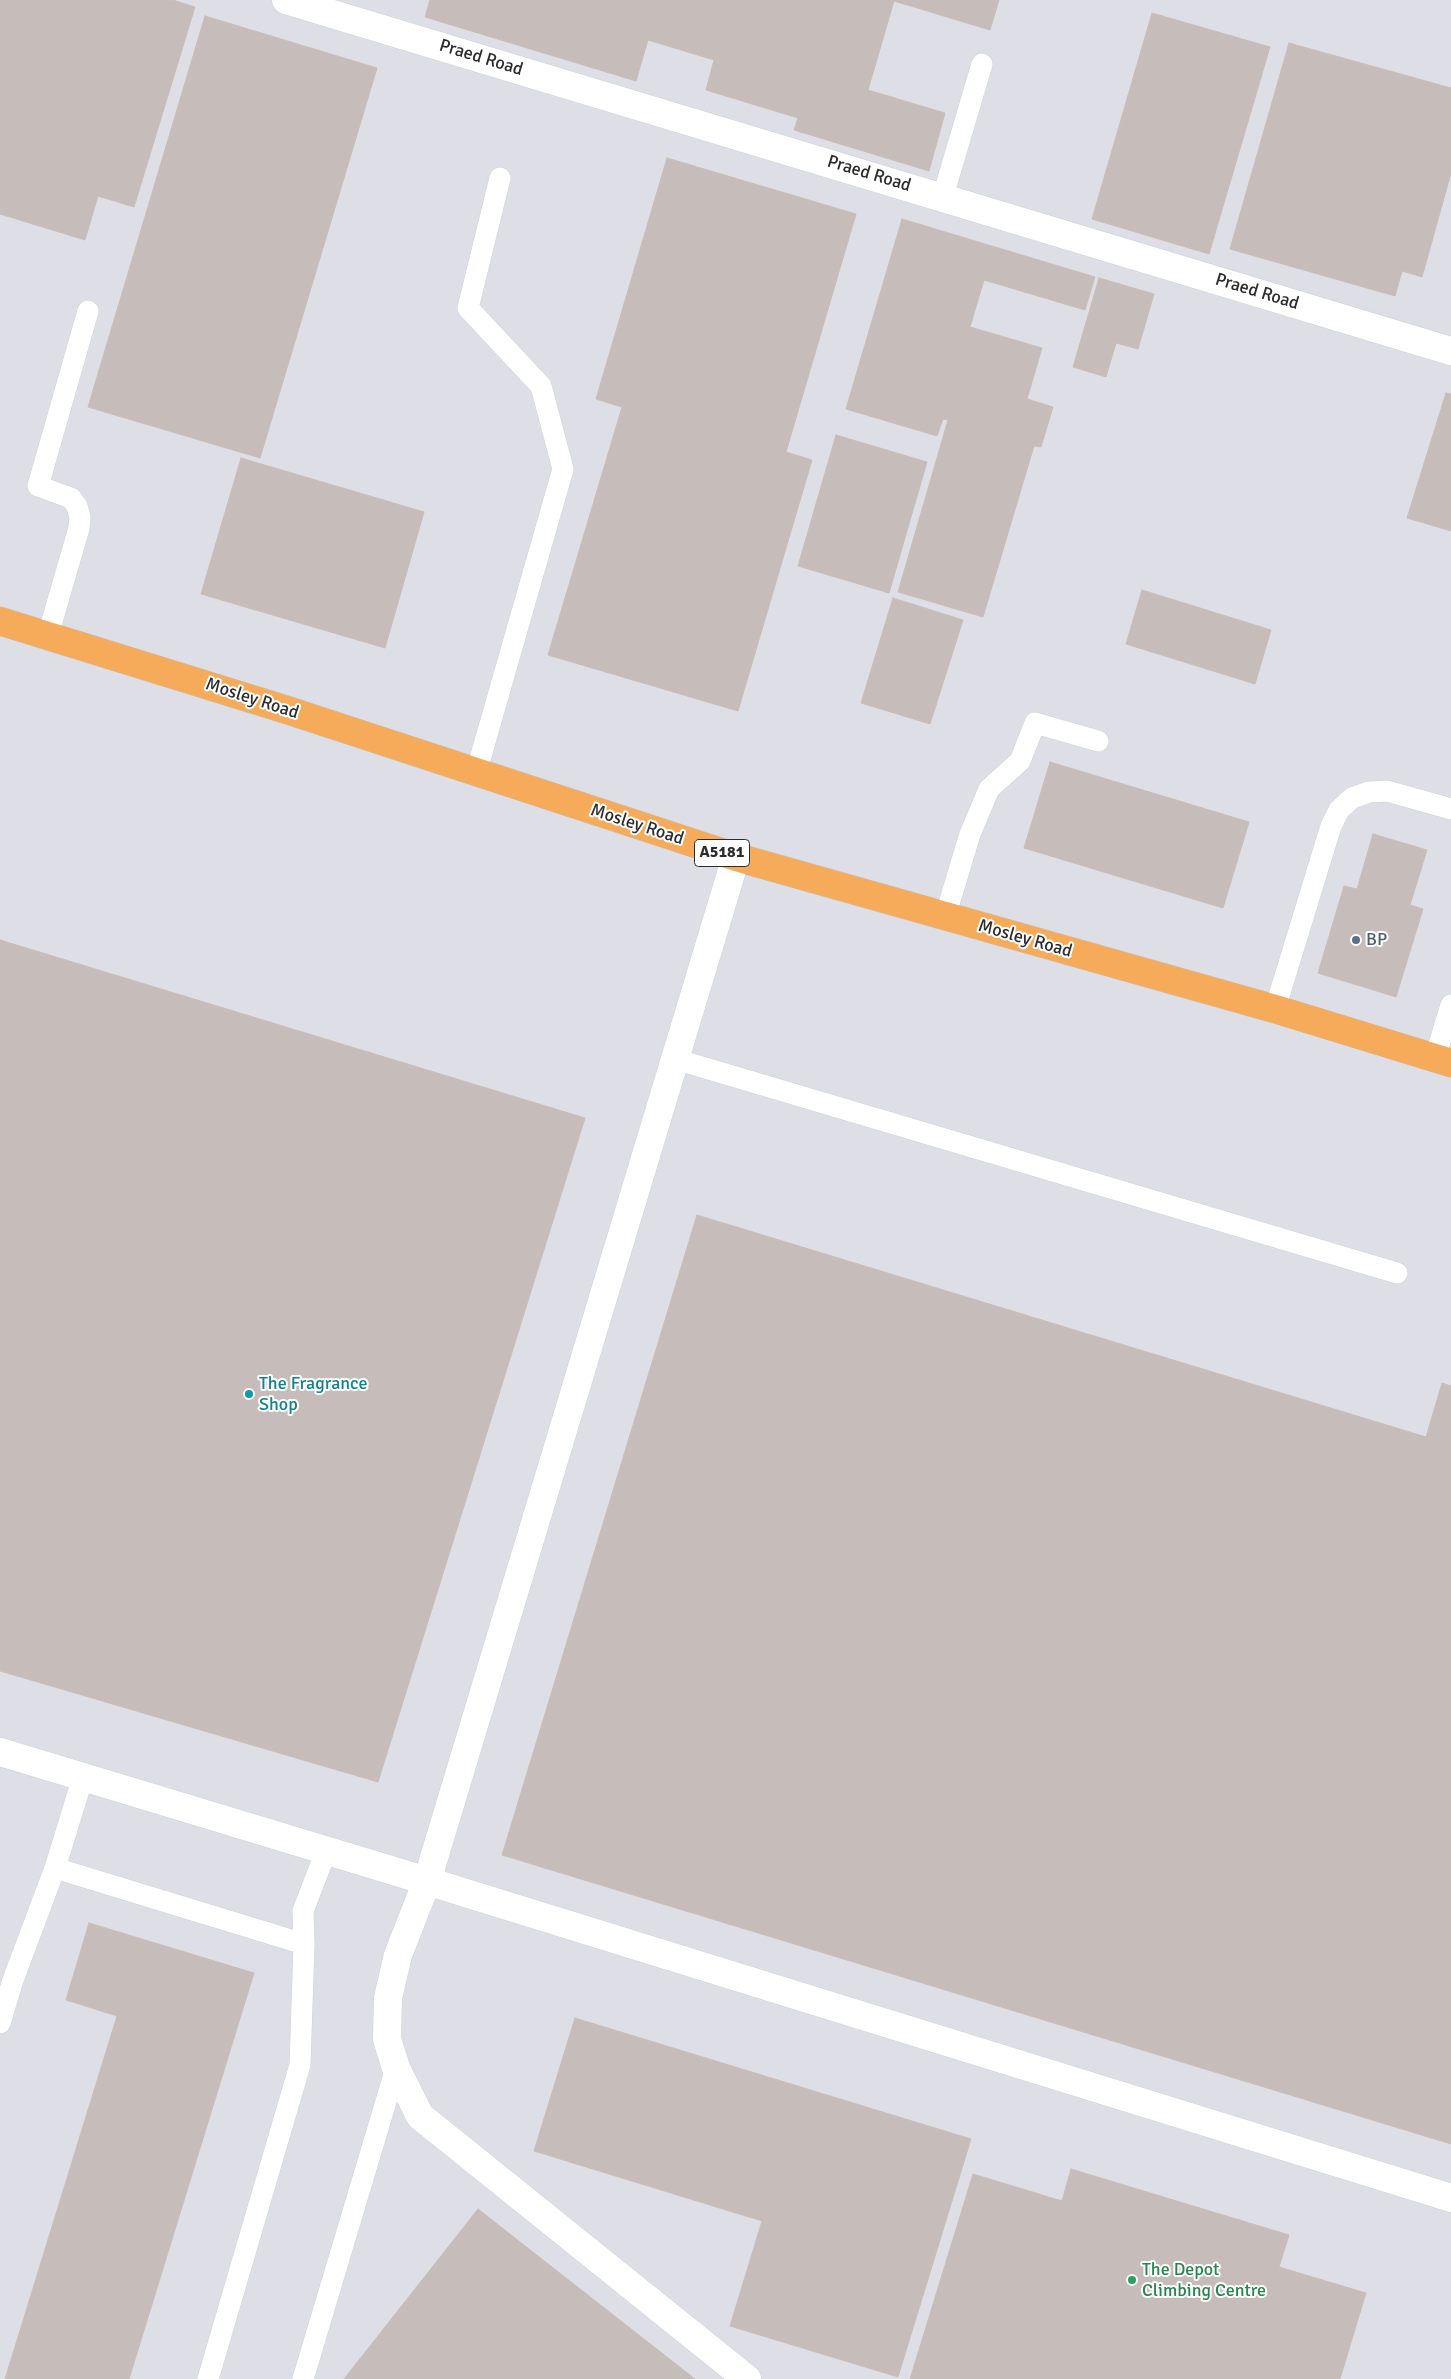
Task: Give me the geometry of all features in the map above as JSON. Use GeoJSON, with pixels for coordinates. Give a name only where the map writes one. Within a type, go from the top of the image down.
{"type":"FeatureCollection","features":[{"type":"Feature","properties":{"kind":"main road","name":"Mosley Road"},"geometry":{"type":"LineString","coordinates":[[0,621],[287,710],[736,857],[1275,1009],[1443,1061]]}},
{"type":"Feature","properties":{"kind":"street","name":"Praed Road"},"geometry":{"type":"LineString","coordinates":[[286,0],[943,196],[1451,351]]}},
{"type":"Feature","properties":{"kind":"street"},"geometry":{"type":"LineString","coordinates":[[736,857],[427,1881],[398,1955],[388,1998],[388,2039],[396,2068],[420,2116],[747,2379]]}},
{"type":"Feature","properties":{"kind":"street"},"geometry":{"type":"LineString","coordinates":[[0,1752],[427,1881],[1451,2198]]}},
{"type":"Feature","properties":{"kind":"lane"},"geometry":{"type":"LineString","coordinates":[[943,196],[982,64]]}},
{"type":"Feature","properties":{"kind":"lane"},"geometry":{"type":"LineString","coordinates":[[476,773],[563,469],[541,386],[468,308],[500,178]]}},
{"type":"Feature","properties":{"kind":"lane"},"geometry":{"type":"LineString","coordinates":[[48,635],[79,528],[80,517],[77,506],[71,498],[38,486],[88,311]]}},
{"type":"Feature","properties":{"kind":"lane"},"geometry":{"type":"LineString","coordinates":[[945,917],[970,834],[989,789],[1020,760],[1035,723],[1098,741]]}},
{"type":"Feature","properties":{"kind":"lane"},"geometry":{"type":"LineString","coordinates":[[1275,1009],[1331,826],[1339,810],[1352,798],[1369,792],[1387,791],[1451,809]]}},
{"type":"Feature","properties":{"kind":"lane"},"geometry":{"type":"LineString","coordinates":[[1443,1061],[1451,1005]]}},
{"type":"Feature","properties":{"kind":"lane"},"geometry":{"type":"LineString","coordinates":[[675,1059],[1397,1273]]}},
{"type":"Feature","properties":{"kind":"lane"},"geometry":{"type":"LineString","coordinates":[[0,2023],[12,1980],[55,1868],[83,1777]]}},
{"type":"Feature","properties":{"kind":"lane"},"geometry":{"type":"LineString","coordinates":[[208,2379],[300,2065],[304,1944],[303,1911],[326,1851]]}},
{"type":"Feature","properties":{"kind":"lane"},"geometry":{"type":"LineString","coordinates":[[55,1868],[304,1944]]}},
{"type":"Feature","properties":{"kind":"lane"},"geometry":{"type":"LineString","coordinates":[[303,2379],[396,2068]]}},
{"type":"Feature","properties":{"kind":"shaded area"},"geometry":{"type":"Polygon","coordinates":[[[0,0],[1451,0],[1451,2379],[0,2379],[0,0]]]}},
{"type":"Feature","properties":{"kind":"building"},"geometry":{"type":"Polygon","coordinates":[[[0,0],[173,0],[195,7],[134,207],[98,196],[85,240],[0,214],[0,0]]]}},
{"type":"Feature","properties":{"kind":"building"},"geometry":{"type":"Polygon","coordinates":[[[430,0],[999,0],[990,30],[894,1],[868,90],[945,113],[929,171],[794,130],[798,118],[706,90],[714,60],[648,40],[636,81],[425,17],[430,0]]]}},
{"type":"Feature","properties":{"kind":"building"},"geometry":{"type":"Polygon","coordinates":[[[1152,13],[1270,47],[1209,254],[1092,219],[1152,13]]]}},
{"type":"Feature","properties":{"kind":"building"},"geometry":{"type":"Polygon","coordinates":[[[205,16],[377,68],[260,458],[88,407],[205,16]]]}},
{"type":"Feature","properties":{"kind":"building"},"geometry":{"type":"Polygon","coordinates":[[[1289,43],[1451,88],[1451,173],[1422,277],[1402,271],[1395,296],[1230,249],[1289,43]]]}},
{"type":"Feature","properties":{"kind":"building"},"geometry":{"type":"Polygon","coordinates":[[[667,158],[856,214],[786,452],[812,460],[738,711],[548,655],[622,407],[596,399],[667,158]]]}},
{"type":"Feature","properties":{"kind":"building"},"geometry":{"type":"Polygon","coordinates":[[[902,219],[1095,277],[1085,310],[984,280],[970,327],[1042,348],[1027,399],[1053,407],[1041,447],[1034,446],[983,617],[898,592],[948,420],[943,419],[937,436],[846,409],[902,219]]]}},
{"type":"Feature","properties":{"kind":"building"},"geometry":{"type":"Polygon","coordinates":[[[1099,278],[1154,294],[1138,349],[1116,343],[1106,377],[1073,367],[1099,278]]]}},
{"type":"Feature","properties":{"kind":"building"},"geometry":{"type":"Polygon","coordinates":[[[1446,393],[1451,394],[1451,531],[1407,518],[1446,393]]]}},
{"type":"Feature","properties":{"kind":"building"},"geometry":{"type":"Polygon","coordinates":[[[836,435],[927,462],[889,593],[798,566],[836,435]]]}},
{"type":"Feature","properties":{"kind":"building"},"geometry":{"type":"Polygon","coordinates":[[[241,458],[424,512],[385,648],[201,594],[241,458]]]}},
{"type":"Feature","properties":{"kind":"building"},"geometry":{"type":"Polygon","coordinates":[[[1142,590],[1271,630],[1255,684],[1126,644],[1142,590]]]}},
{"type":"Feature","properties":{"kind":"building"},"geometry":{"type":"Polygon","coordinates":[[[893,598],[963,620],[930,724],[861,703],[893,598]]]}},
{"type":"Feature","properties":{"kind":"building"},"geometry":{"type":"Polygon","coordinates":[[[1050,762],[1249,822],[1223,908],[1024,848],[1050,762]]]}},
{"type":"Feature","properties":{"kind":"building"},"geometry":{"type":"Polygon","coordinates":[[[1373,834],[1427,850],[1410,905],[1423,909],[1396,997],[1318,973],[1344,886],[1357,889],[1373,834]]]}},
{"type":"Feature","properties":{"kind":"building","name":"The Fragrance Shop"},"geometry":{"type":"Polygon","coordinates":[[[0,940],[585,1118],[378,1782],[0,1671],[0,940]]]}},
{"type":"Feature","properties":{"kind":"building"},"geometry":{"type":"Polygon","coordinates":[[[697,1215],[1426,1437],[1442,1383],[1451,1386],[1451,2144],[502,1855],[697,1215]]]}},
{"type":"Feature","properties":{"kind":"building"},"geometry":{"type":"Polygon","coordinates":[[[89,1923],[254,1973],[129,2379],[5,2379],[117,2016],[66,2000],[89,1923]]]}},
{"type":"Feature","properties":{"kind":"building"},"geometry":{"type":"Polygon","coordinates":[[[575,2018],[971,2139],[898,2377],[730,2326],[762,2221],[534,2151],[575,2018]]]}},
{"type":"Feature","properties":{"kind":"building","name":"The Depot Climbing Centre"},"geometry":{"type":"Polygon","coordinates":[[[1071,2169],[1289,2235],[1279,2267],[1366,2293],[1340,2379],[910,2379],[973,2174],[1062,2201],[1071,2169]]]}},
{"type":"Feature","properties":{"kind":"building"},"geometry":{"type":"Polygon","coordinates":[[[478,2209],[695,2379],[344,2379],[478,2209]]]}},
{"type":"Feature","properties":{"kind":"place","name":"BP"},"geometry":{"type":"Point","coordinates":[1356,940]}},
{"type":"Feature","properties":{"kind":"place","name":"The Fragrance Shop"},"geometry":{"type":"Point","coordinates":[249,1394]}},
{"type":"Feature","properties":{"kind":"place","name":"The Depot Climbing Centre"},"geometry":{"type":"Point","coordinates":[1132,2280]}}]}
